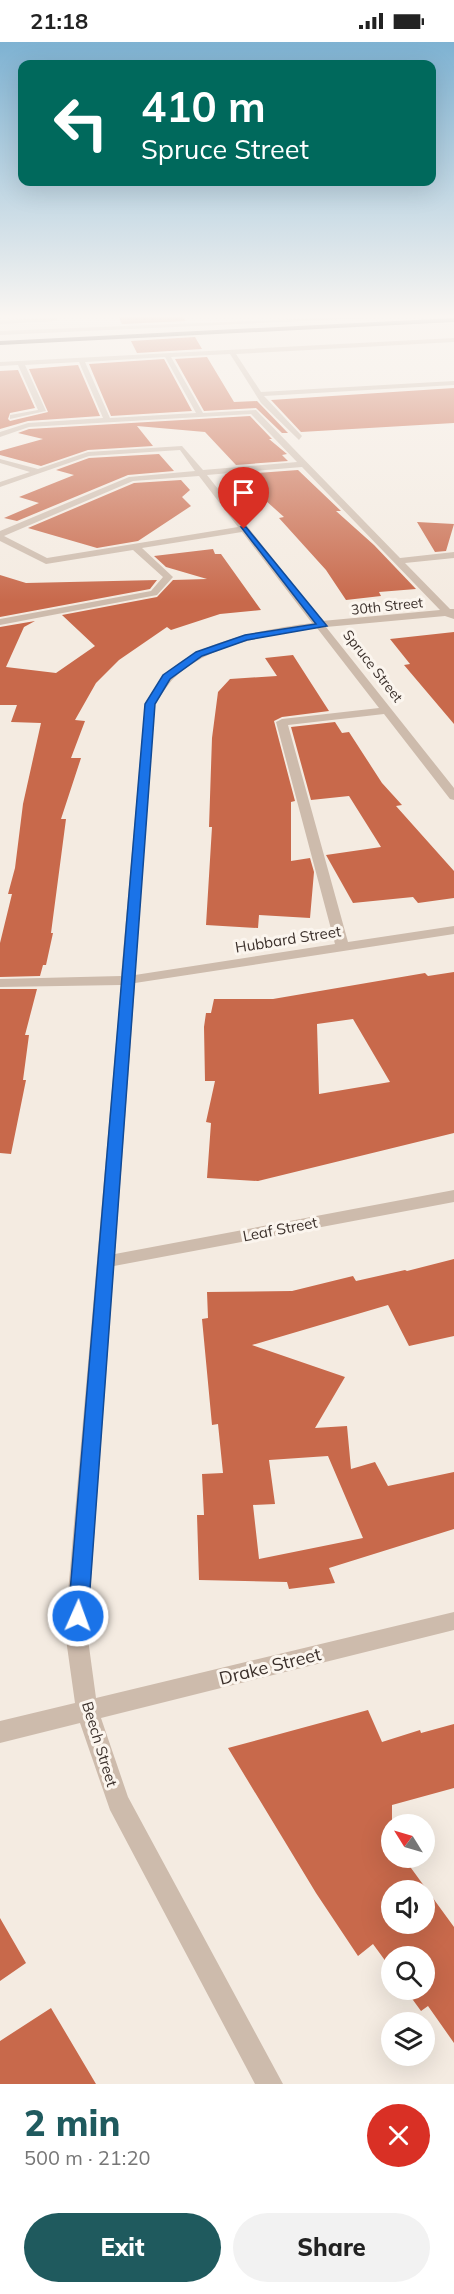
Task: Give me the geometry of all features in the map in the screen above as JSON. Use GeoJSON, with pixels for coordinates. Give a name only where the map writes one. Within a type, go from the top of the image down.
{"type":"FeatureCollection","features":[{"type":"Feature","properties":{"kind":"street"},"geometry":{"type":"LineString","coordinates":[[13,417],[41,411]]}},
{"type":"Feature","properties":{"kind":"street"},"geometry":{"type":"LineString","coordinates":[[103,411],[107,420]]}},
{"type":"Feature","properties":{"kind":"street"},"geometry":{"type":"LineString","coordinates":[[199,411],[201,415]]}},
{"type":"Feature","properties":{"kind":"street"},"geometry":{"type":"LineString","coordinates":[[275,411],[299,438]]}},
{"type":"Feature","properties":{"kind":"street"},"geometry":{"type":"LineString","coordinates":[[0,435],[28,425],[253,412],[452,615]]}},
{"type":"Feature","properties":{"kind":"street","name":"Spruce Street"},"geometry":{"type":"LineString","coordinates":[[0,485],[88,454],[182,448],[454,796]]}},
{"type":"Feature","properties":{"kind":"street"},"geometry":{"type":"LineString","coordinates":[[0,461],[36,471]]}},
{"type":"Feature","properties":{"kind":"street"},"geometry":{"type":"LineString","coordinates":[[0,535],[132,479],[304,464]]}},
{"type":"Feature","properties":{"kind":"street"},"geometry":{"type":"LineString","coordinates":[[0,535],[45,561],[244,529]]}},
{"type":"Feature","properties":{"kind":"street"},"geometry":{"type":"LineString","coordinates":[[0,622],[154,593],[168,577],[135,547]]}},
{"type":"Feature","properties":{"kind":"street"},"geometry":{"type":"LineString","coordinates":[[397,561],[454,555]]}},
{"type":"Feature","properties":{"kind":"street","name":"30th Street"},"geometry":{"type":"LineString","coordinates":[[322,626],[452,615]]}},
{"type":"Feature","properties":{"kind":"street","name":"Beech Street"},"geometry":{"type":"LineString","coordinates":[[270,2084],[118,1802],[87,1711],[78,1639],[79,1593],[150,704],[156,690],[181,665],[221,645],[274,632],[322,626]]}},
{"type":"Feature","properties":{"kind":"street"},"geometry":{"type":"LineString","coordinates":[[343,947],[282,722],[387,710]]}},
{"type":"Feature","properties":{"kind":"street","name":"Hubbard Street"},"geometry":{"type":"LineString","coordinates":[[0,982],[86,983],[128,980],[454,930]]}},
{"type":"Feature","properties":{"kind":"street","name":"Leaf Street"},"geometry":{"type":"LineString","coordinates":[[105,1262],[454,1196]]}},
{"type":"Feature","properties":{"kind":"street","name":"Drake Street"},"geometry":{"type":"LineString","coordinates":[[0,1732],[454,1621]]}},
{"type":"Feature","properties":{"kind":"building"},"geometry":{"type":"Polygon","coordinates":[[[0,411],[19,411],[10,413],[8,419],[10,421],[48,412],[98,411],[100,416],[28,421],[0,429],[0,411]]]}},
{"type":"Feature","properties":{"kind":"building"},"geometry":{"type":"Polygon","coordinates":[[[109,411],[187,411],[111,416],[109,411]]]}},
{"type":"Feature","properties":{"kind":"building"},"geometry":{"type":"Polygon","coordinates":[[[259,411],[267,411],[288,433],[282,433],[259,411]]]}},
{"type":"Feature","properties":{"kind":"building"},"geometry":{"type":"Polygon","coordinates":[[[282,411],[454,411],[454,423],[301,432],[282,411]]]}},
{"type":"Feature","properties":{"kind":"building"},"geometry":{"type":"Polygon","coordinates":[[[250,416],[272,439],[269,439],[287,454],[282,455],[288,461],[236,465],[205,432],[137,426],[153,446],[88,450],[41,466],[0,455],[0,451],[43,439],[18,433],[29,429],[250,416]]]}},
{"type":"Feature","properties":{"kind":"building"},"geometry":{"type":"Polygon","coordinates":[[[159,454],[174,471],[128,475],[17,521],[4,518],[39,503],[19,497],[74,475],[56,470],[89,458],[159,454]]]}},
{"type":"Feature","properties":{"kind":"building"},"geometry":{"type":"Polygon","coordinates":[[[298,470],[341,511],[336,511],[374,545],[416,589],[379,592],[381,596],[346,600],[326,570],[279,518],[284,517],[265,500],[243,474],[298,470]]]}},
{"type":"Feature","properties":{"kind":"building"},"geometry":{"type":"Polygon","coordinates":[[[181,480],[190,490],[182,497],[191,506],[138,541],[97,548],[28,528],[134,483],[181,480]]]}},
{"type":"Feature","properties":{"kind":"building"},"geometry":{"type":"Polygon","coordinates":[[[417,522],[454,524],[446,551],[435,552],[417,522]]]}},
{"type":"Feature","properties":{"kind":"building"},"geometry":{"type":"Polygon","coordinates":[[[213,549],[215,554],[221,554],[261,610],[220,614],[171,630],[167,627],[119,660],[96,683],[75,720],[85,721],[71,758],[81,758],[61,819],[66,819],[51,933],[53,933],[46,965],[43,965],[40,976],[0,977],[0,943],[12,894],[8,894],[15,868],[23,804],[41,723],[11,722],[17,705],[0,705],[0,627],[35,621],[24,627],[6,667],[56,673],[95,646],[62,615],[157,597],[173,580],[207,579],[166,567],[154,556],[213,549]]]}},
{"type":"Feature","properties":{"kind":"building"},"geometry":{"type":"Polygon","coordinates":[[[0,575],[26,583],[157,580],[150,589],[0,617],[0,575]]]}},
{"type":"Feature","properties":{"kind":"building"},"geometry":{"type":"Polygon","coordinates":[[[454,632],[454,724],[404,665],[410,664],[390,639],[454,632]]]}},
{"type":"Feature","properties":{"kind":"building"},"geometry":{"type":"Polygon","coordinates":[[[293,655],[329,711],[282,717],[274,721],[295,801],[291,802],[291,861],[310,858],[314,872],[310,918],[259,915],[258,928],[206,925],[212,827],[209,827],[212,738],[218,692],[230,679],[277,676],[265,658],[293,655]]]}},
{"type":"Feature","properties":{"kind":"building"},"geometry":{"type":"Polygon","coordinates":[[[335,722],[342,733],[349,732],[382,783],[402,805],[396,806],[454,871],[454,898],[418,903],[413,897],[353,903],[326,855],[381,847],[349,796],[311,800],[291,727],[335,722]]]}},
{"type":"Feature","properties":{"kind":"building"},"geometry":{"type":"Polygon","coordinates":[[[454,972],[454,1133],[258,1181],[207,1178],[211,1123],[206,1122],[215,1081],[205,1081],[204,1027],[206,1013],[211,1013],[214,999],[273,999],[425,973],[428,976],[454,972]],[[353,1019],[317,1024],[319,1094],[390,1082],[353,1019]]]}},
{"type":"Feature","properties":{"kind":"building"},"geometry":{"type":"Polygon","coordinates":[[[0,989],[37,989],[25,1035],[29,1035],[23,1080],[26,1080],[11,1154],[0,1153],[0,989]]]}},
{"type":"Feature","properties":{"kind":"building"},"geometry":{"type":"Polygon","coordinates":[[[454,1259],[454,1336],[409,1346],[388,1305],[252,1345],[345,1377],[315,1428],[347,1426],[351,1469],[375,1462],[388,1486],[454,1472],[454,1529],[329,1568],[335,1583],[289,1589],[287,1582],[199,1580],[197,1515],[204,1515],[202,1474],[223,1473],[218,1424],[212,1425],[202,1319],[208,1318],[207,1292],[292,1291],[353,1276],[356,1281],[454,1259]],[[328,1456],[269,1460],[275,1504],[253,1505],[259,1559],[363,1538],[328,1456]]]}},
{"type":"Feature","properties":{"kind":"building"},"geometry":{"type":"Polygon","coordinates":[[[368,1710],[382,1742],[420,1730],[421,1733],[454,1724],[454,1788],[392,1805],[392,1814],[381,1814],[381,1868],[411,1868],[420,1880],[381,1880],[381,1934],[435,1934],[435,1901],[454,1927],[454,2043],[435,2016],[435,2012],[432,2012],[428,2006],[421,2011],[413,2000],[435,2000],[435,1946],[381,1946],[381,1955],[373,1944],[358,1956],[316,1893],[228,1748],[368,1710]]]}},
{"type":"Feature","properties":{"kind":"building"},"geometry":{"type":"Polygon","coordinates":[[[0,1918],[26,1963],[0,1981],[0,1918]]]}},
{"type":"Feature","properties":{"kind":"building"},"geometry":{"type":"Polygon","coordinates":[[[51,2008],[96,2084],[0,2084],[0,2041],[51,2008]]]}},
{"type":"Feature","properties":{"kind":"route"},"geometry":{"type":"LineString","coordinates":[[78,1616],[150,704],[156,690],[166,677],[199,654],[245,638],[322,626],[244,529]]}}]}
